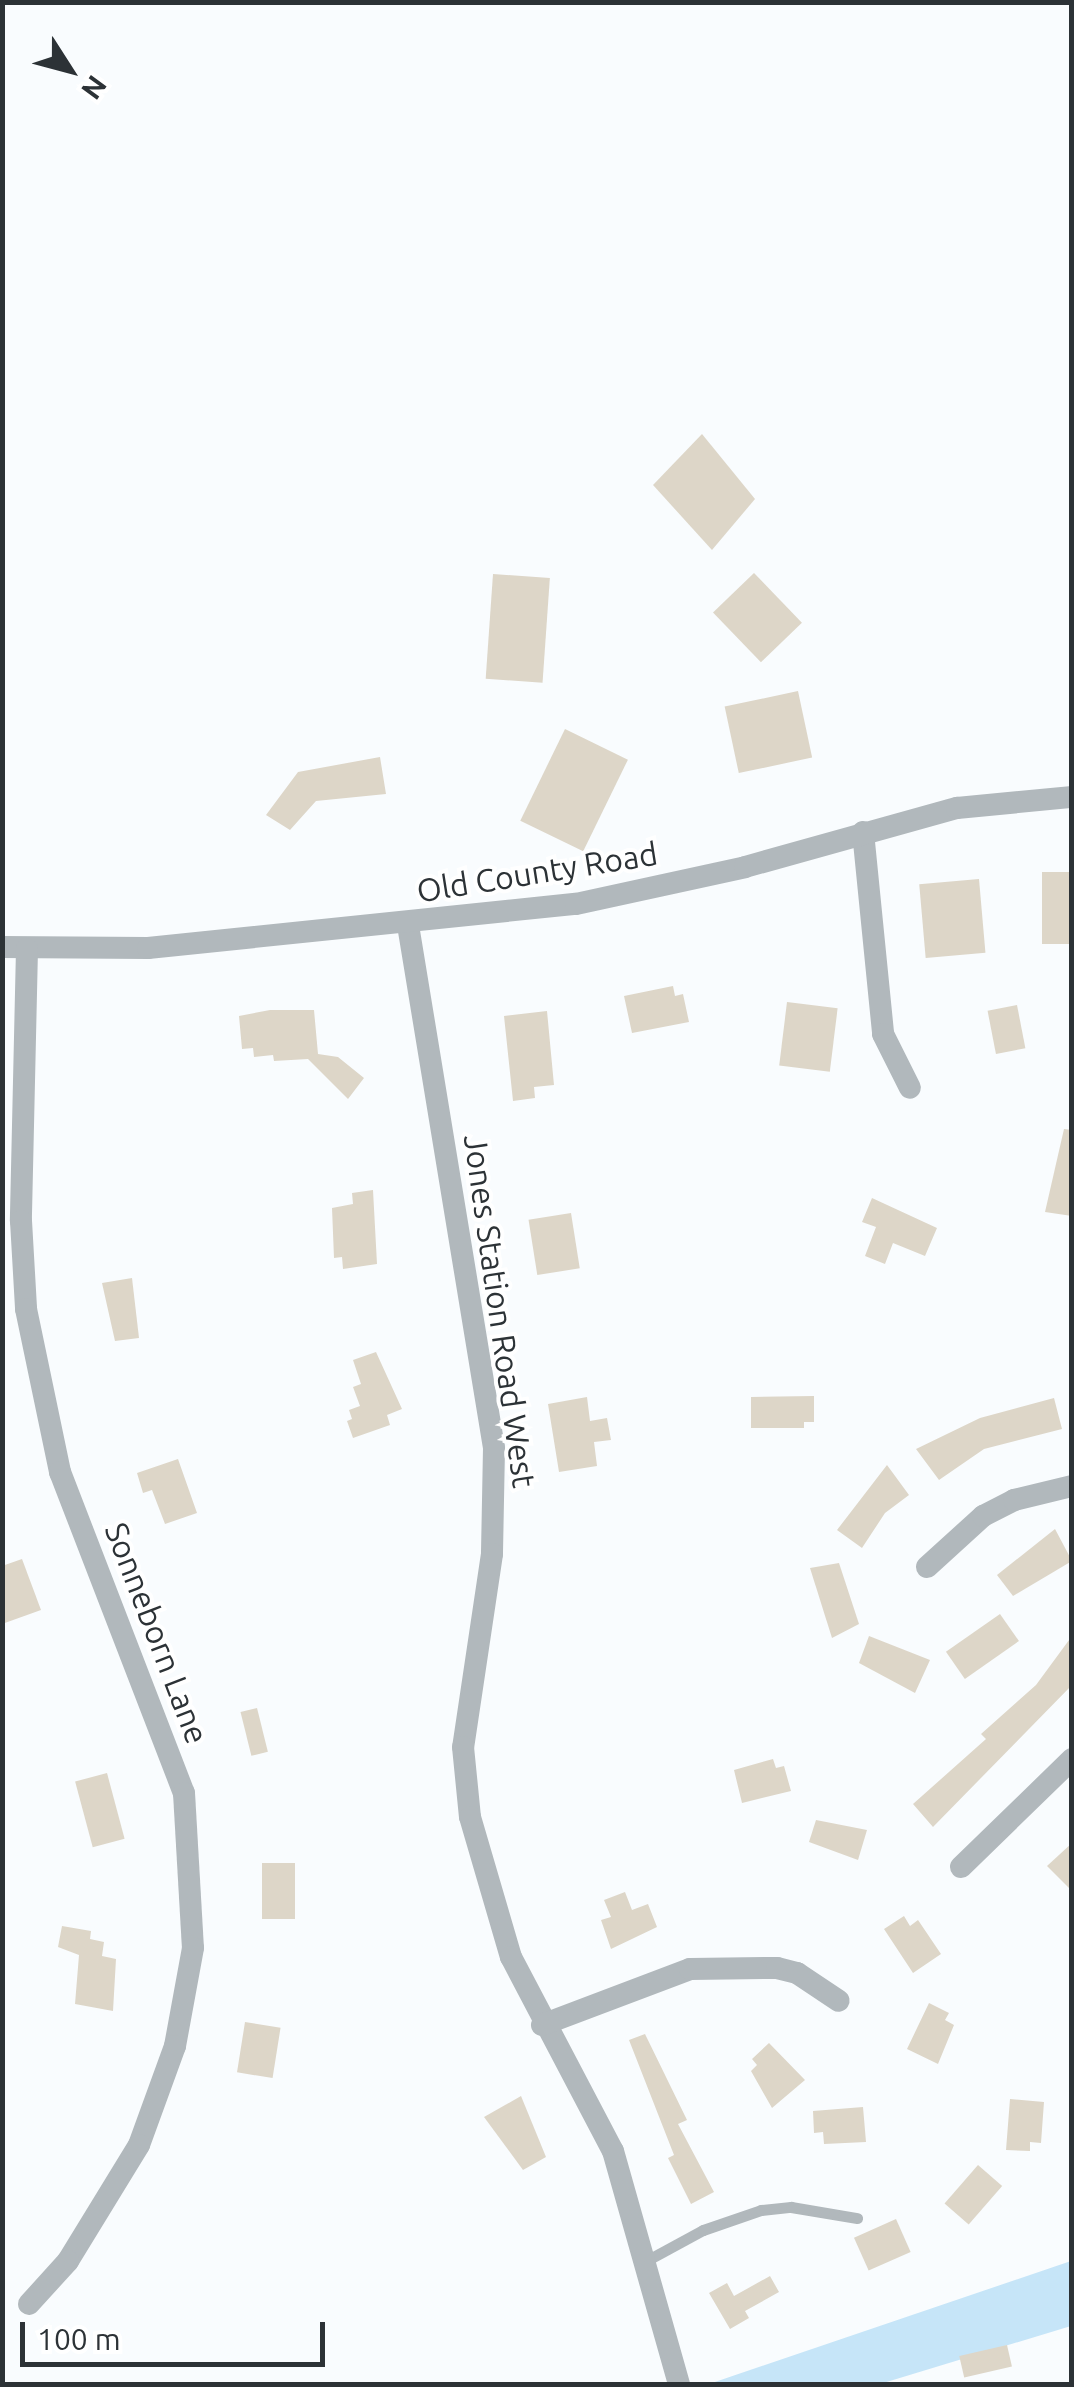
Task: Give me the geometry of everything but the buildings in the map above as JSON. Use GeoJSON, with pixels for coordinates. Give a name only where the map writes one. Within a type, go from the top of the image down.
{"type":"FeatureCollection","features":[{"type":"Feature","properties":{"kind":"street","name":"Old County Road"},"geometry":{"type":"LineString","coordinates":[[2,947],[148,948],[408,925],[656,887],[956,808],[1072,797]]}},
{"type":"Feature","properties":{"kind":"street"},"geometry":{"type":"LineString","coordinates":[[863,832],[883,1034],[910,1088]]}},
{"type":"Feature","properties":{"kind":"street","name":"Jones Station Road West"},"geometry":{"type":"LineString","coordinates":[[408,925],[494,1448],[496,1514],[466,1709],[466,1786],[487,1887],[542,2025],[612,2150],[679,2384]]}},
{"type":"Feature","properties":{"kind":"street","name":"Sonneborn Lane"},"geometry":{"type":"LineString","coordinates":[[27,949],[21,1221],[26,1309],[60,1472],[184,1792],[193,1948],[175,2046],[139,2145],[68,2261],[30,2304]]}},
{"type":"Feature","properties":{"kind":"street"},"geometry":{"type":"LineString","coordinates":[[928,1567],[984,1516],[1014,1500],[1072,1486]]}},
{"type":"Feature","properties":{"kind":"street"},"geometry":{"type":"LineString","coordinates":[[961,1867],[1072,1759]]}},
{"type":"Feature","properties":{"kind":"street"},"geometry":{"type":"LineString","coordinates":[[542,2025],[690,1969],[777,1968],[797,1973],[839,2002]]}},
{"type":"Feature","properties":{"kind":"lane"},"geometry":{"type":"LineString","coordinates":[[644,2262],[703,2230],[761,2210],[790,2207],[857,2218]]}},
{"type":"Feature","properties":{"kind":"shaded area"},"geometry":{"type":"Polygon","coordinates":[[[1071,2261],[1071,2326],[880,2384],[709,2384],[1071,2261]]]}}]}
